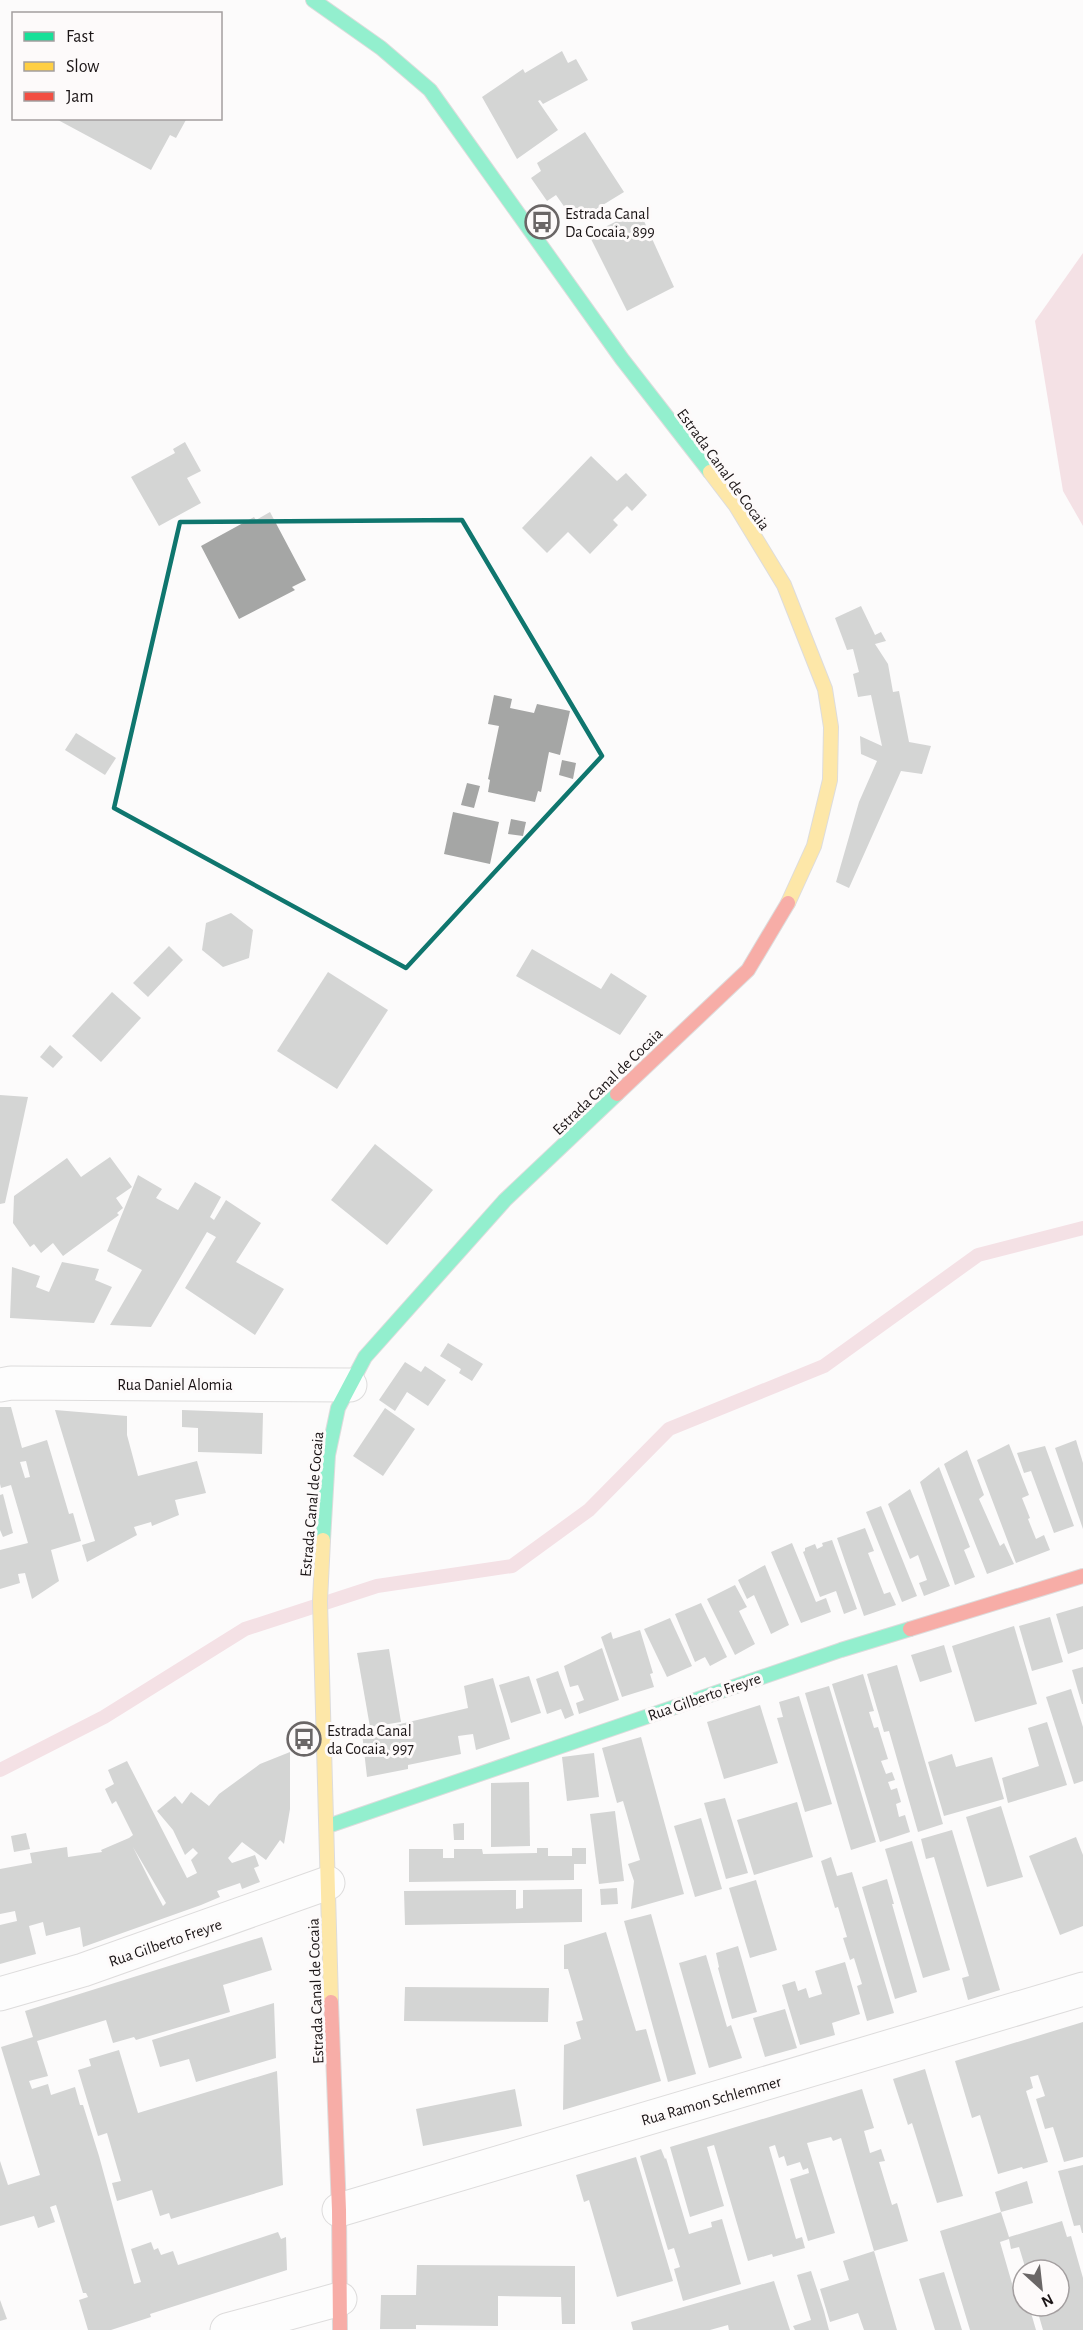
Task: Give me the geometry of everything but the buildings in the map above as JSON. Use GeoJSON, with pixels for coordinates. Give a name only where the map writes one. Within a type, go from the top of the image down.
{"type":"FeatureCollection","features":[{"type":"Feature","properties":{"kind":"main road","name":"Estrada Canal de Cocaia"},"geometry":{"type":"LineString","coordinates":[[312,0],[381,48],[430,90],[622,358],[736,506],[784,585],[825,689],[831,727],[830,780],[814,846],[783,915],[748,970],[505,1200],[365,1357],[338,1408],[332,1433],[326,1497],[320,1601],[339,2210],[340,2314]]}},
{"type":"Feature","properties":{"kind":"main road","name":"Rua Gilberto Freyre"},"geometry":{"type":"LineString","coordinates":[[328,1826],[841,1650],[1083,1576]]}},
{"type":"Feature","properties":{"kind":"street","name":"Rua Daniel Alomia"},"geometry":{"type":"LineString","coordinates":[[0,1385],[11,1383],[350,1385]]}},
{"type":"Feature","properties":{"kind":"street","name":"Rua Gilberto Freyre"},"geometry":{"type":"LineString","coordinates":[[0,1994],[115,1959],[328,1883]]}},
{"type":"Feature","properties":{"kind":"street","name":"Rua Ramon Schlemmer"},"geometry":{"type":"LineString","coordinates":[[339,2210],[1083,1989]]}},
{"type":"Feature","properties":{"kind":"street"},"geometry":{"type":"LineString","coordinates":[[227,2330],[340,2314]]}},
{"type":"Feature","properties":{"kind":"highlighted area"},"geometry":{"type":"Polygon","coordinates":[[[462,520],[602,756],[406,968],[114,808],[180,522],[462,520]]]}},
{"type":"Feature","properties":{"kind":"shaded area"},"geometry":{"type":"Polygon","coordinates":[[[1083,253],[1083,526],[1063,491],[1035,321],[1083,253]]]}},
{"type":"Feature","properties":{"kind":"waterway"},"geometry":{"type":"LineString","coordinates":[[0,1770],[104,1717],[245,1629],[377,1586],[512,1566],[589,1510],[669,1429],[824,1366],[978,1255],[1083,1228]]}},
{"type":"Feature","properties":{"kind":"traffic: fast"},"geometry":{"type":"LineString","coordinates":[[313,0],[381,48],[430,90],[622,359],[710,472]]}},
{"type":"Feature","properties":{"kind":"traffic: fast"},"geometry":{"type":"LineString","coordinates":[[323,1540],[328,1455],[338,1408],[365,1357],[505,1200],[617,1094]]}},
{"type":"Feature","properties":{"kind":"traffic: fast"},"geometry":{"type":"LineString","coordinates":[[328,1826],[841,1650],[910,1629]]}},
{"type":"Feature","properties":{"kind":"traffic: slow"},"geometry":{"type":"LineString","coordinates":[[710,472],[736,506],[784,585],[825,689],[831,727],[830,780],[814,846],[788,903]]}},
{"type":"Feature","properties":{"kind":"traffic: slow"},"geometry":{"type":"LineString","coordinates":[[323,1540],[320,1601],[331,2002]]}},
{"type":"Feature","properties":{"kind":"traffic: jam"},"geometry":{"type":"LineString","coordinates":[[617,1094],[748,970],[788,903]]}},
{"type":"Feature","properties":{"kind":"traffic: jam"},"geometry":{"type":"LineString","coordinates":[[910,1629],[1083,1576]]}},
{"type":"Feature","properties":{"kind":"traffic: jam"},"geometry":{"type":"LineString","coordinates":[[331,2002],[339,2210],[340,2330]]}},
{"type":"Feature","properties":{"kind":"place","name":"Estrada Canal Da Cocaia, 899"},"geometry":{"type":"Point","coordinates":[542,222]}},
{"type":"Feature","properties":{"kind":"place","name":"Estrada Canal da Cocaia, 997"},"geometry":{"type":"Point","coordinates":[304,1739]}}]}
